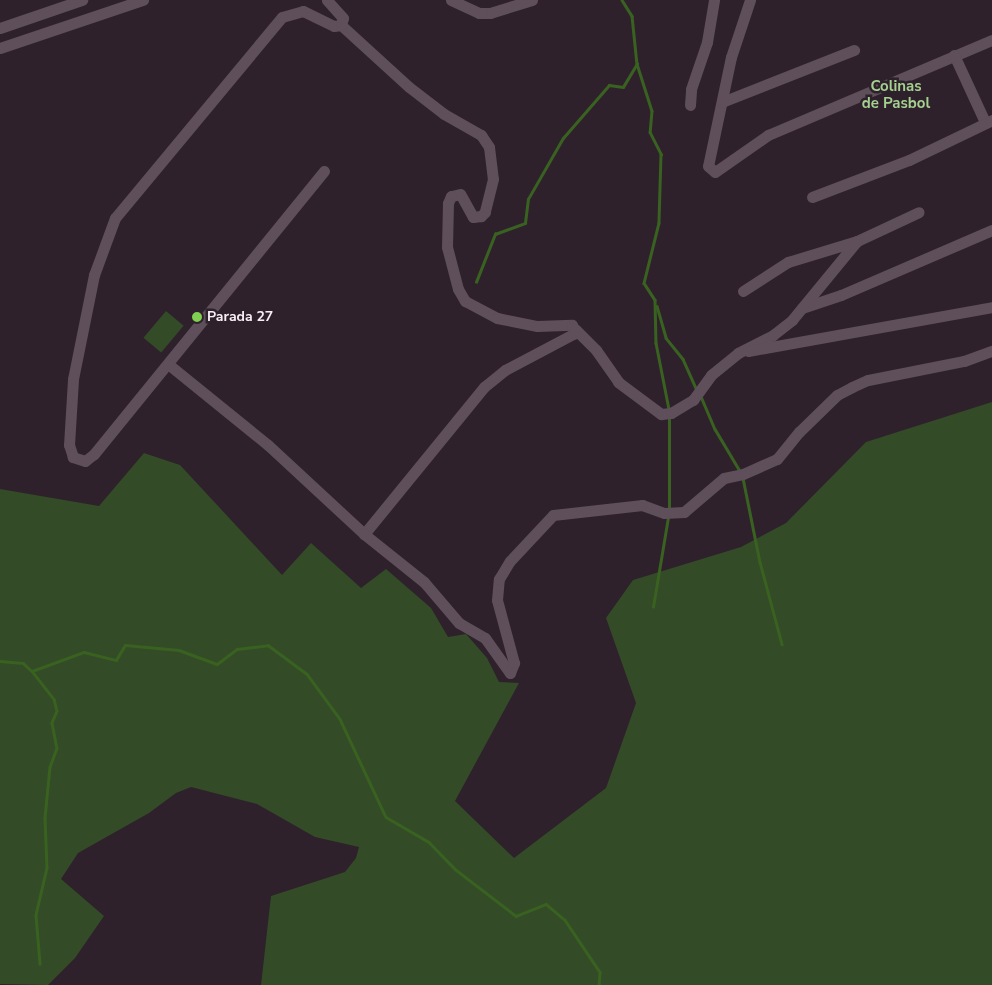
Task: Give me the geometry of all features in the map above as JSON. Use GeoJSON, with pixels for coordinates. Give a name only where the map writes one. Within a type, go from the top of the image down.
{"type":"FeatureCollection","features":[{"type":"Feature","properties":{"kind":"street"},"geometry":{"type":"LineString","coordinates":[[0,28],[82,0]]}},
{"type":"Feature","properties":{"kind":"street"},"geometry":{"type":"LineString","coordinates":[[0,48],[143,0]]}},
{"type":"Feature","properties":{"kind":"street"},"geometry":{"type":"LineString","coordinates":[[327,0],[343,18],[341,25]]}},
{"type":"Feature","properties":{"kind":"street"},"geometry":{"type":"LineString","coordinates":[[451,0],[479,13],[490,13],[504,12],[532,0]]}},
{"type":"Feature","properties":{"kind":"street"},"geometry":{"type":"LineString","coordinates":[[690,105],[691,89],[707,42],[714,0]]}},
{"type":"Feature","properties":{"kind":"street"},"geometry":{"type":"LineString","coordinates":[[750,0],[731,57],[708,166],[715,172],[768,135],[992,40]]}},
{"type":"Feature","properties":{"kind":"street"},"geometry":{"type":"LineString","coordinates":[[324,171],[90,458],[81,462],[73,457],[69,444],[73,379],[94,275],[115,218],[282,17],[303,11],[334,26],[341,25]]}},
{"type":"Feature","properties":{"kind":"street"},"geometry":{"type":"LineString","coordinates":[[341,25],[410,87],[444,114],[481,135],[489,147],[494,179],[485,212],[476,218],[473,216],[460,194],[451,196],[448,203],[447,247],[458,289],[465,301],[497,318],[537,326],[572,326],[596,350],[614,377],[661,414],[671,413],[693,400],[711,375],[738,353],[773,335],[792,320],[857,241]]}},
{"type":"Feature","properties":{"kind":"street"},"geometry":{"type":"LineString","coordinates":[[722,102],[854,50]]}},
{"type":"Feature","properties":{"kind":"street"},"geometry":{"type":"LineString","coordinates":[[812,197],[909,160],[988,121],[954,55]]}},
{"type":"Feature","properties":{"kind":"street"},"geometry":{"type":"LineString","coordinates":[[743,291],[788,262],[857,241],[919,212]]}},
{"type":"Feature","properties":{"kind":"street"},"geometry":{"type":"LineString","coordinates":[[800,308],[841,295],[992,230]]}},
{"type":"Feature","properties":{"kind":"street"},"geometry":{"type":"LineString","coordinates":[[738,353],[992,307]]}},
{"type":"Feature","properties":{"kind":"street"},"geometry":{"type":"LineString","coordinates":[[364,534],[484,387],[520,362],[573,336],[574,329]]}},
{"type":"Feature","properties":{"kind":"street"},"geometry":{"type":"LineString","coordinates":[[168,364],[268,445],[364,534],[424,582],[459,623],[484,638],[510,673],[514,663],[497,600],[499,579],[510,561],[553,515],[642,505],[664,513],[684,512],[724,478],[750,472],[776,459],[798,432],[837,395],[852,387],[868,380],[964,361],[992,351]]}},
{"type":"Feature","properties":{"kind":"green space"},"geometry":{"type":"Polygon","coordinates":[[[166,311],[184,326],[161,353],[144,338],[166,311]]]}},
{"type":"Feature","properties":{"kind":"green space"},"geometry":{"type":"Polygon","coordinates":[[[992,402],[992,985],[261,985],[271,896],[345,872],[356,858],[359,847],[315,837],[257,804],[191,787],[176,793],[149,813],[78,853],[61,879],[104,916],[75,958],[48,985],[0,984],[0,489],[99,506],[144,453],[180,465],[282,575],[311,543],[361,588],[386,569],[431,608],[448,637],[466,634],[487,658],[499,682],[519,683],[455,801],[514,858],[606,788],[636,703],[606,618],[633,580],[741,547],[786,523],[866,442],[992,402]]]}},
{"type":"Feature","properties":{"kind":"waterway"},"geometry":{"type":"LineString","coordinates":[[622,0],[632,16],[637,64],[652,111],[650,132],[661,154],[659,223],[644,283],[655,300],[656,343],[669,409]]}},
{"type":"Feature","properties":{"kind":"waterway"},"geometry":{"type":"LineString","coordinates":[[476,282],[495,234],[525,223],[528,199],[563,138],[609,85],[623,87],[637,64]]}},
{"type":"Feature","properties":{"kind":"waterway"},"geometry":{"type":"LineString","coordinates":[[657,306],[666,338],[683,359],[697,390]]}},
{"type":"Feature","properties":{"kind":"waterway"},"geometry":{"type":"LineString","coordinates":[[700,394],[715,429],[740,471]]}},
{"type":"Feature","properties":{"kind":"waterway"},"geometry":{"type":"LineString","coordinates":[[669,417],[669,509]]}},
{"type":"Feature","properties":{"kind":"waterway"},"geometry":{"type":"LineString","coordinates":[[743,478],[760,562],[782,644]]}},
{"type":"Feature","properties":{"kind":"waterway"},"geometry":{"type":"LineString","coordinates":[[653,607],[668,517]]}},
{"type":"Feature","properties":{"kind":"waterway"},"geometry":{"type":"LineString","coordinates":[[0,661],[23,663],[32,671],[84,652],[116,660],[125,645],[179,650],[217,664],[237,649],[268,645],[307,674],[340,719],[386,817],[429,842],[455,869],[516,916],[546,904],[565,920],[600,972],[599,985]]}},
{"type":"Feature","properties":{"kind":"waterway"},"geometry":{"type":"LineString","coordinates":[[32,671],[54,699],[57,711],[52,723],[57,748],[50,767],[45,818],[47,868],[36,915],[40,964]]}},
{"type":"Feature","properties":{"kind":"place","name":"Parada 27"},"geometry":{"type":"Point","coordinates":[197,317]}},
{"type":"Feature","properties":{"kind":"district","name":"Colinas de Pasbol"},"geometry":{"type":"Point","coordinates":[896,94]}}]}
